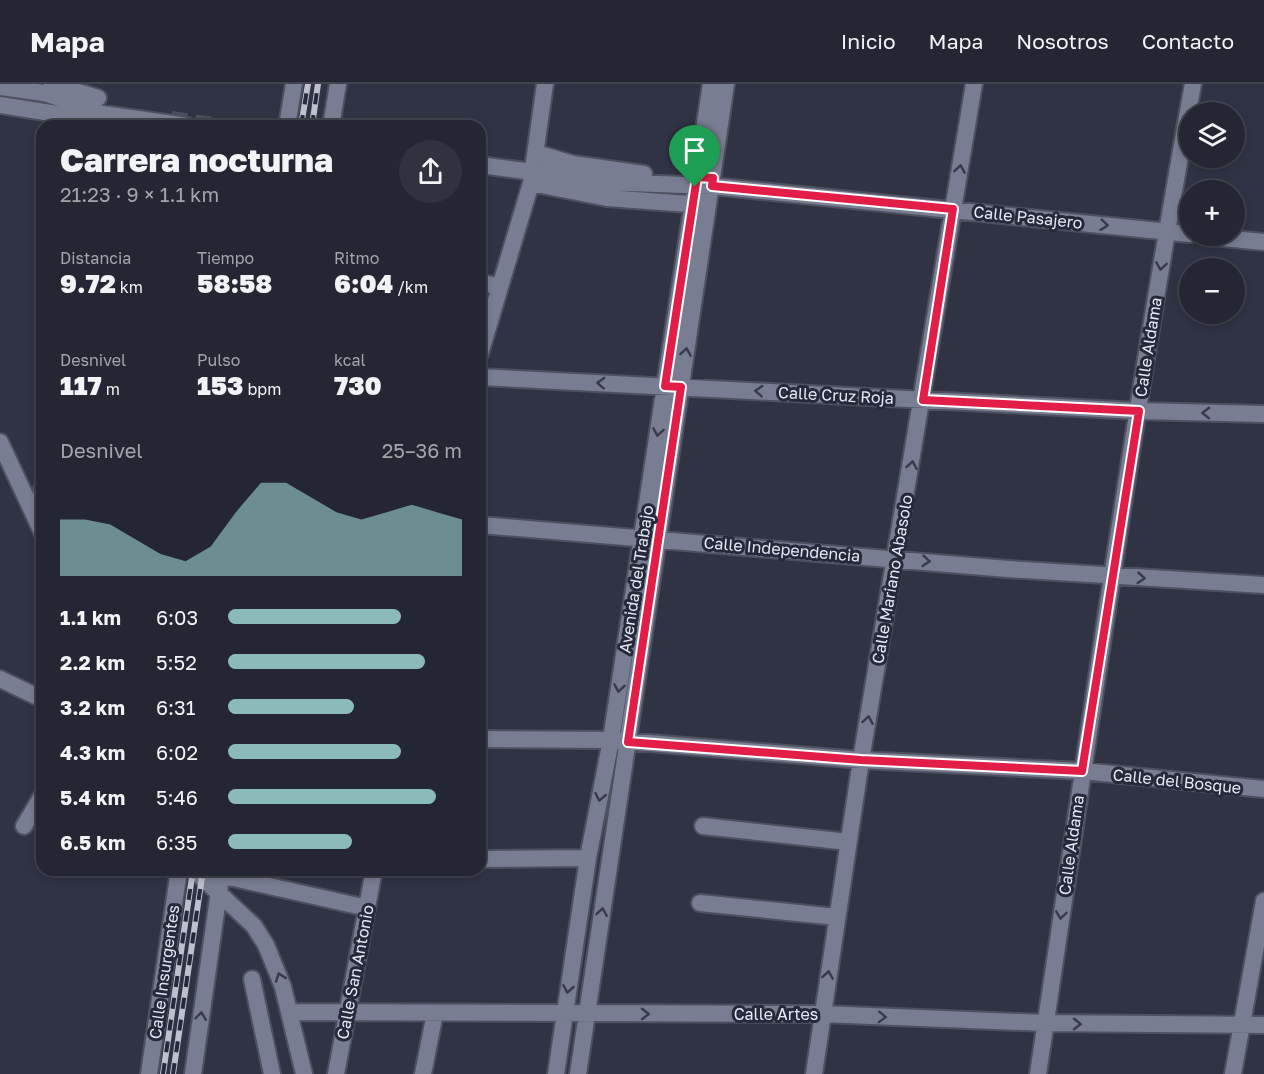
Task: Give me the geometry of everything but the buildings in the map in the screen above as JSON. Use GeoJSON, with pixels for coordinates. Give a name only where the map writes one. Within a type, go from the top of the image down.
{"type":"FeatureCollection","features":[{"type":"Feature","properties":{"kind":"street"},"geometry":{"type":"LineString","coordinates":[[52,84],[95,108]]}},
{"type":"Feature","properties":{"kind":"street"},"geometry":{"type":"LineString","coordinates":[[288,120],[294,84]]}},
{"type":"Feature","properties":{"kind":"street"},"geometry":{"type":"LineString","coordinates":[[332,120],[338,84]]}},
{"type":"Feature","properties":{"kind":"street"},"geometry":{"type":"LineString","coordinates":[[486,334],[536,175],[536,153],[545,84]]}},
{"type":"Feature","properties":{"kind":"street","name":"Avenida del Trabajo"},"geometry":{"type":"LineString","coordinates":[[704,182],[711,84]]}},
{"type":"Feature","properties":{"kind":"street","name":"Avenida del Trabajo"},"geometry":{"type":"LineString","coordinates":[[556,1074],[588,858],[650,537],[700,205],[726,84]]}},
{"type":"Feature","properties":{"kind":"street","name":"Calle Mariano Abasolo"},"geometry":{"type":"LineString","coordinates":[[814,1074],[861,760],[974,84]]}},
{"type":"Feature","properties":{"kind":"street","name":"Calle Aldama"},"geometry":{"type":"LineString","coordinates":[[1038,1074],[1082,771],[1166,231],[1193,84]]}},
{"type":"Feature","properties":{"kind":"street"},"geometry":{"type":"LineString","coordinates":[[0,87],[44,93],[95,108],[156,120]]}},
{"type":"Feature","properties":{"kind":"street"},"geometry":{"type":"LineString","coordinates":[[0,105],[95,108]]}},
{"type":"Feature","properties":{"kind":"street"},"geometry":{"type":"LineString","coordinates":[[536,153],[611,171],[704,182]]}},
{"type":"Feature","properties":{"kind":"street","name":"Calle Pasajero"},"geometry":{"type":"LineString","coordinates":[[486,166],[536,175],[603,182],[704,182],[1179,233]]}},
{"type":"Feature","properties":{"kind":"street"},"geometry":{"type":"LineString","coordinates":[[536,175],[607,198],[700,205]]}},
{"type":"Feature","properties":{"kind":"street"},"geometry":{"type":"LineString","coordinates":[[1245,240],[1264,242]]}},
{"type":"Feature","properties":{"kind":"street"},"geometry":{"type":"LineString","coordinates":[[486,284],[500,287]]}},
{"type":"Feature","properties":{"kind":"street","name":"Calle Cruz Roja"},"geometry":{"type":"LineString","coordinates":[[486,377],[1139,411],[1264,414]]}},
{"type":"Feature","properties":{"kind":"street"},"geometry":{"type":"LineString","coordinates":[[0,442],[36,518]]}},
{"type":"Feature","properties":{"kind":"street","name":"Calle Independencia"},"geometry":{"type":"LineString","coordinates":[[486,525],[1112,576],[1264,585]]}},
{"type":"Feature","properties":{"kind":"street","name":"Avenida del Trabajo"},"geometry":{"type":"LineString","coordinates":[[578,1074],[628,742],[650,537]]}},
{"type":"Feature","properties":{"kind":"street"},"geometry":{"type":"LineString","coordinates":[[0,679],[36,696]]}},
{"type":"Feature","properties":{"kind":"street","name":"Calle del Bosque"},"geometry":{"type":"LineString","coordinates":[[486,739],[611,740],[861,760],[1082,771],[1264,789]]}},
{"type":"Feature","properties":{"kind":"street"},"geometry":{"type":"LineString","coordinates":[[24,826],[36,806]]}},
{"type":"Feature","properties":{"kind":"street"},"geometry":{"type":"LineString","coordinates":[[703,826],[848,842]]}},
{"type":"Feature","properties":{"kind":"street"},"geometry":{"type":"LineString","coordinates":[[486,859],[588,858]]}},
{"type":"Feature","properties":{"kind":"street","name":"Calle Insurgentes"},"geometry":{"type":"LineString","coordinates":[[149,1074],[178,876]]}},
{"type":"Feature","properties":{"kind":"street","name":"Calle San Antonio"},"geometry":{"type":"LineString","coordinates":[[336,1074],[373,876]]}},
{"type":"Feature","properties":{"kind":"street"},"geometry":{"type":"LineString","coordinates":[[220,881],[367,908]]}},
{"type":"Feature","properties":{"kind":"street"},"geometry":{"type":"LineString","coordinates":[[220,881],[254,926],[276,966],[304,1074]]}},
{"type":"Feature","properties":{"kind":"street"},"geometry":{"type":"LineString","coordinates":[[193,1074],[220,881]]}},
{"type":"Feature","properties":{"kind":"street"},"geometry":{"type":"LineString","coordinates":[[1233,1074],[1264,901]]}},
{"type":"Feature","properties":{"kind":"street"},"geometry":{"type":"LineString","coordinates":[[700,903],[837,917]]}},
{"type":"Feature","properties":{"kind":"street"},"geometry":{"type":"LineString","coordinates":[[252,979],[272,1074]]}},
{"type":"Feature","properties":{"kind":"street","name":"Calle Artes"},"geometry":{"type":"LineString","coordinates":[[289,1012],[822,1014],[1045,1023],[1264,1025]]}},
{"type":"Feature","properties":{"kind":"street"},"geometry":{"type":"LineString","coordinates":[[423,1074],[435,1012]]}},
{"type":"Feature","properties":{"kind":"tunnel"},"geometry":{"type":"LineString","coordinates":[[171,119],[178,120]]}},
{"type":"Feature","properties":{"kind":"railway"},"geometry":{"type":"LineString","coordinates":[[302,120],[308,84]]}},
{"type":"Feature","properties":{"kind":"railway"},"geometry":{"type":"LineString","coordinates":[[313,120],[318,84]]}},
{"type":"Feature","properties":{"kind":"railway"},"geometry":{"type":"LineString","coordinates":[[163,1074],[192,876]]}},
{"type":"Feature","properties":{"kind":"railway"},"geometry":{"type":"LineString","coordinates":[[173,1074],[202,876]]}},
{"type":"Feature","properties":{"kind":"route"},"geometry":{"type":"LineString","coordinates":[[697,177],[713,178],[712,186],[953,209],[923,400],[1139,411],[1082,771],[861,760],[628,742],[681,387],[665,386],[695,187],[697,177]]}}]}
